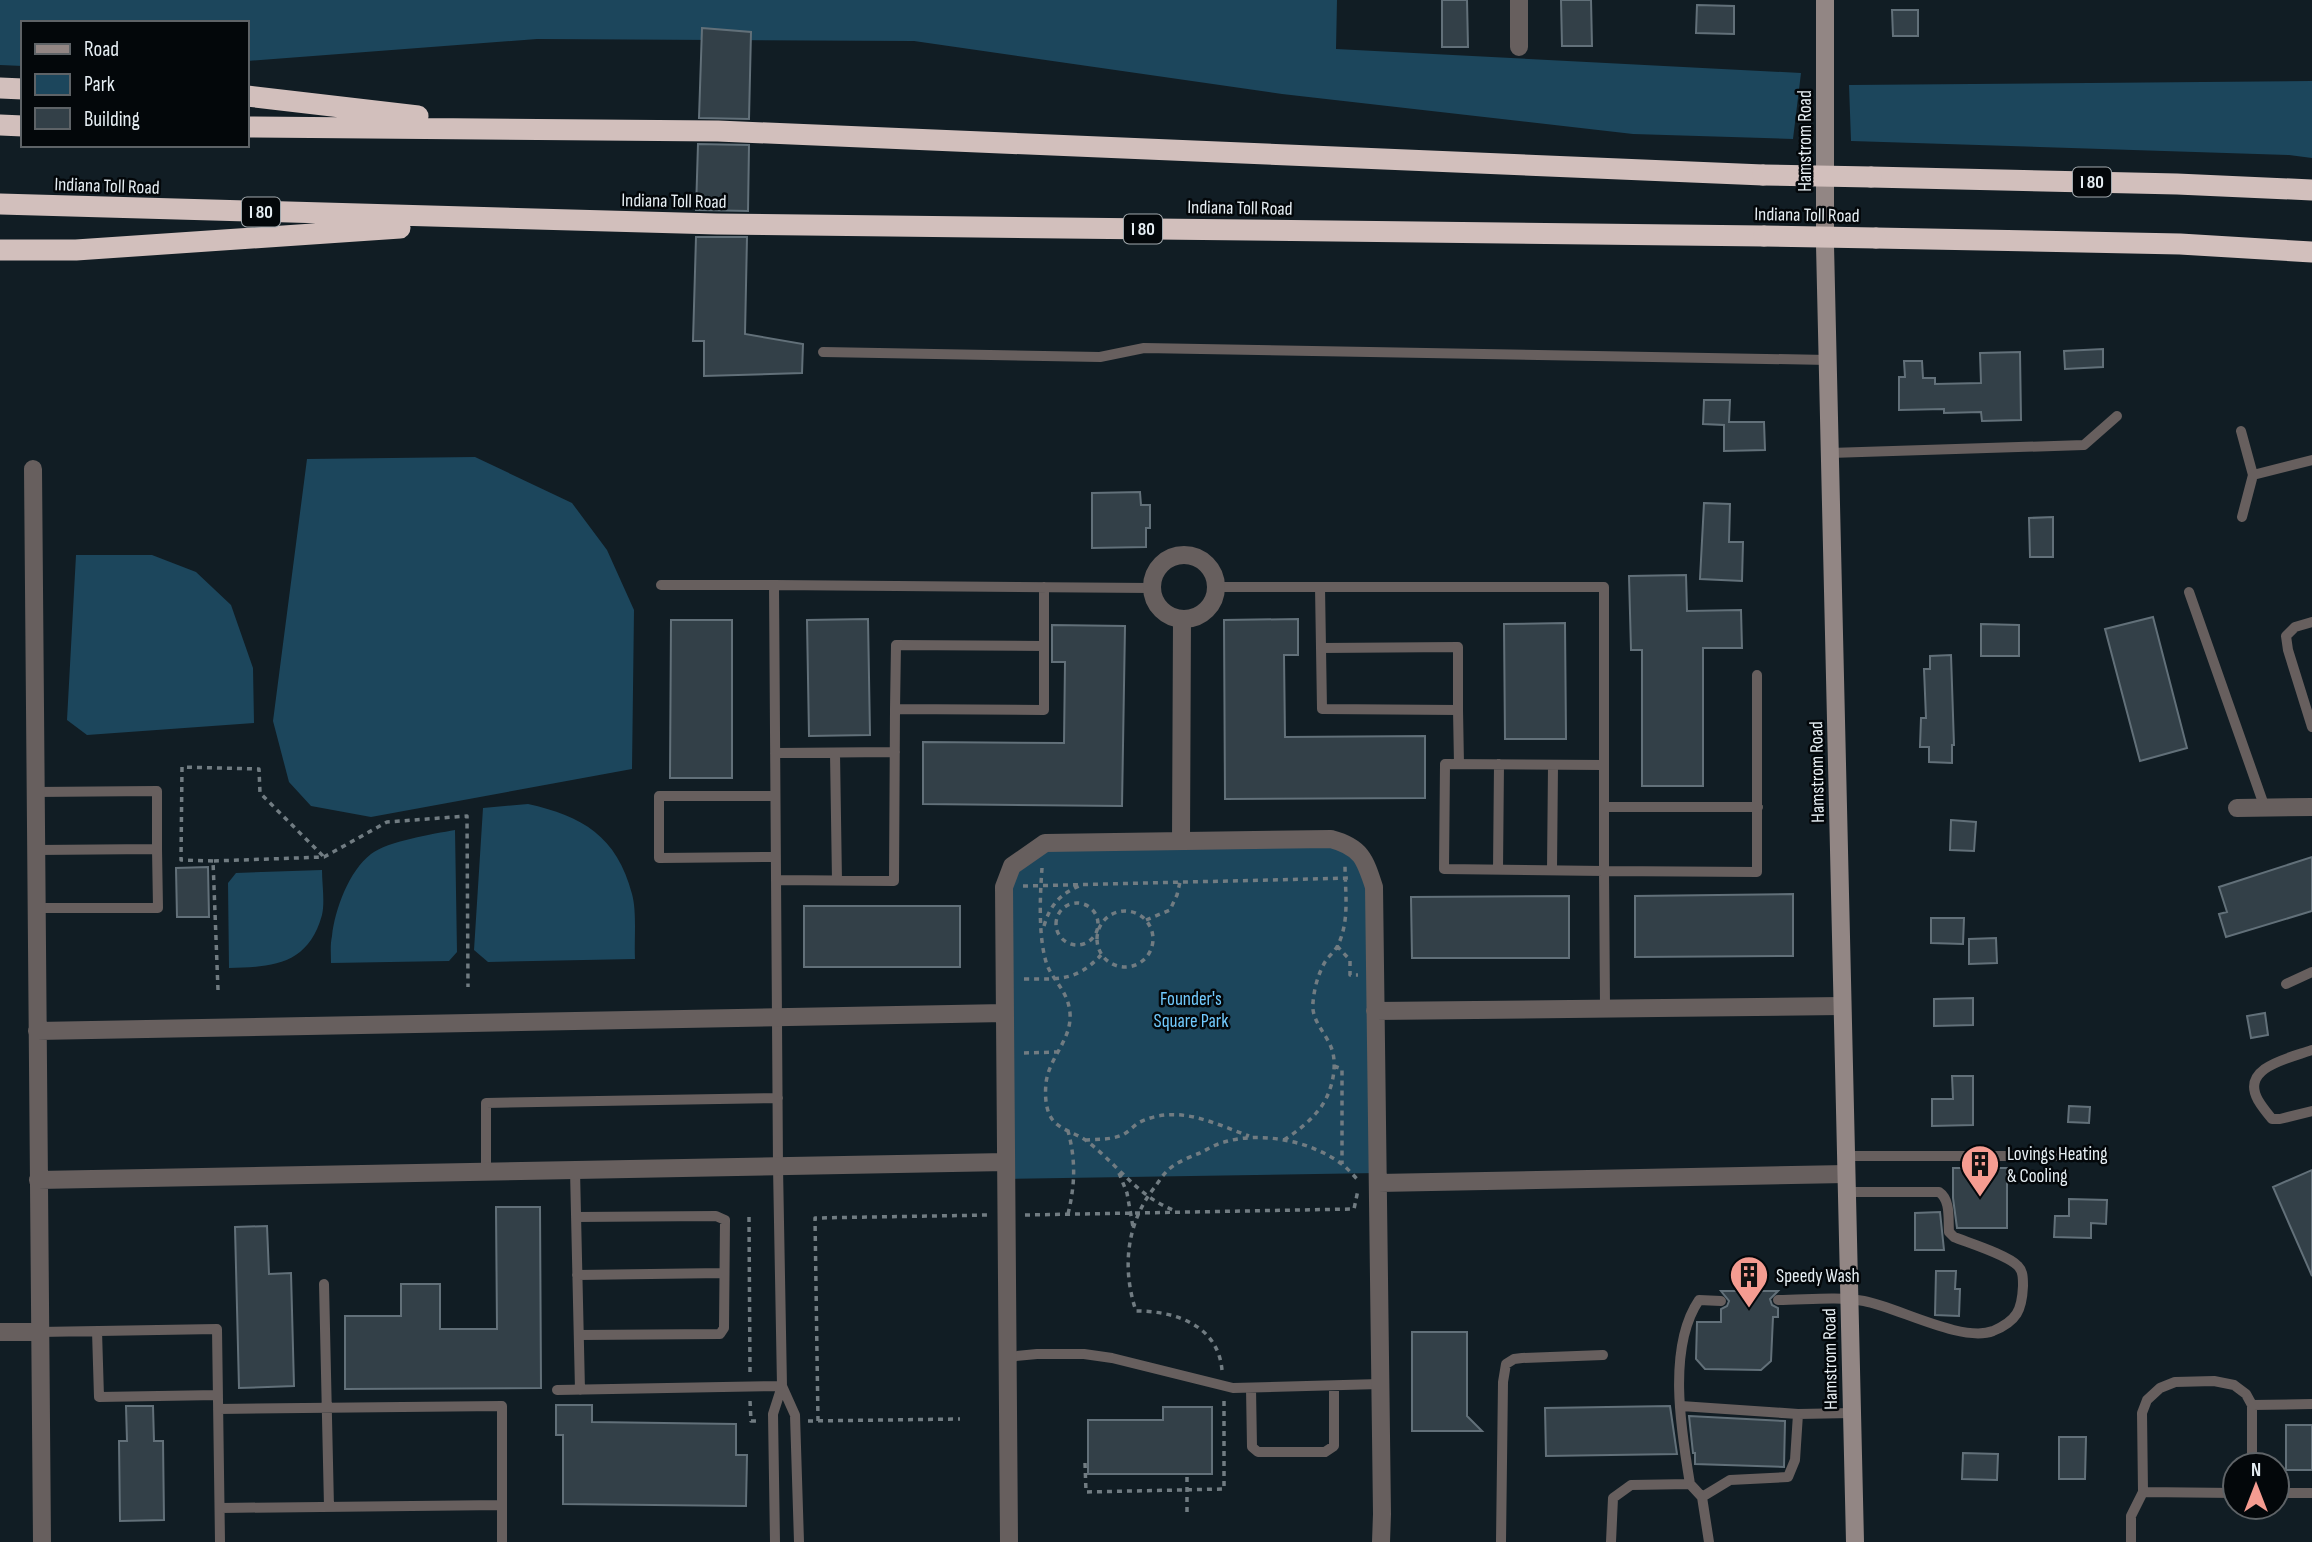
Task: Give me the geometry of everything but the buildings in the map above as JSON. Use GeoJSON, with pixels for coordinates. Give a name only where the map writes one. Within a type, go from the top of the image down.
{"type":"FeatureCollection","features":[{"type":"Feature","properties":{"kind":"highway"},"geometry":{"type":"LineString","coordinates":[[0,88],[21,89]]}},
{"type":"Feature","properties":{"kind":"highway"},"geometry":{"type":"LineString","coordinates":[[248,96],[521,128]]}},
{"type":"Feature","properties":{"kind":"highway"},"geometry":{"type":"LineString","coordinates":[[0,125],[21,126]]}},
{"type":"Feature","properties":{"kind":"highway","name":"Indiana Toll Road"},"geometry":{"type":"LineString","coordinates":[[248,127],[718,131],[1763,175],[2177,184],[2312,190]]}},
{"type":"Feature","properties":{"kind":"highway","name":"Indiana Toll Road"},"geometry":{"type":"LineString","coordinates":[[0,204],[703,224],[1764,236],[2180,244],[2312,252]]}},
{"type":"Feature","properties":{"kind":"highway"},"geometry":{"type":"LineString","coordinates":[[0,250],[76,250],[522,219]]}},
{"type":"Feature","properties":{"kind":"street"},"geometry":{"type":"LineString","coordinates":[[1519,0],[1519,47]]}},
{"type":"Feature","properties":{"kind":"street","name":"Hamstrom Road"},"geometry":{"type":"LineString","coordinates":[[1825,0],[1825,245],[1855,1542]]}},
{"type":"Feature","properties":{"kind":"street"},"geometry":{"type":"LineString","coordinates":[[33,469],[42,1542]]}},
{"type":"Feature","properties":{"kind":"street"},"geometry":{"type":"LineString","coordinates":[[1183,555],[1193,556],[1210,568],[1216,587],[1215,597],[1202,614],[1182,620],[1164,613],[1151,589],[1152,578],[1164,561],[1183,555]]}},
{"type":"Feature","properties":{"kind":"street"},"geometry":{"type":"LineString","coordinates":[[1181,841],[1182,620]]}},
{"type":"Feature","properties":{"kind":"street"},"geometry":{"type":"LineString","coordinates":[[2237,808],[2312,807]]}},
{"type":"Feature","properties":{"kind":"street"},"geometry":{"type":"LineString","coordinates":[[1009,1542],[1004,887],[1012,866],[1045,843],[1331,839],[1348,843],[1365,860],[1374,887],[1381,1542]]}},
{"type":"Feature","properties":{"kind":"street"},"geometry":{"type":"LineString","coordinates":[[1375,1010],[1842,1006]]}},
{"type":"Feature","properties":{"kind":"street"},"geometry":{"type":"LineString","coordinates":[[37,1031],[1005,1013]]}},
{"type":"Feature","properties":{"kind":"street"},"geometry":{"type":"LineString","coordinates":[[38,1180],[1006,1162]]}},
{"type":"Feature","properties":{"kind":"street"},"geometry":{"type":"LineString","coordinates":[[1378,1183],[1846,1174]]}},
{"type":"Feature","properties":{"kind":"street"},"geometry":{"type":"LineString","coordinates":[[0,1332],[39,1332]]}},
{"type":"Feature","properties":{"kind":"lane"},"geometry":{"type":"LineString","coordinates":[[823,352],[1100,357],[1144,348],[1828,360]]}},
{"type":"Feature","properties":{"kind":"lane"},"geometry":{"type":"LineString","coordinates":[[1830,453],[2084,445],[2117,416]]}},
{"type":"Feature","properties":{"kind":"lane"},"geometry":{"type":"LineString","coordinates":[[2241,431],[2253,475],[2242,517]]}},
{"type":"Feature","properties":{"kind":"lane"},"geometry":{"type":"LineString","coordinates":[[2253,475],[2312,460]]}},
{"type":"Feature","properties":{"kind":"lane"},"geometry":{"type":"LineString","coordinates":[[661,585],[1151,589]]}},
{"type":"Feature","properties":{"kind":"lane"},"geometry":{"type":"LineString","coordinates":[[774,586],[782,1386],[773,1414],[775,1542]]}},
{"type":"Feature","properties":{"kind":"lane"},"geometry":{"type":"LineString","coordinates":[[895,709],[1044,710],[1044,587]]}},
{"type":"Feature","properties":{"kind":"lane"},"geometry":{"type":"LineString","coordinates":[[1216,587],[1604,587],[1605,1008]]}},
{"type":"Feature","properties":{"kind":"lane"},"geometry":{"type":"LineString","coordinates":[[1321,587],[1322,709],[1458,710]]}},
{"type":"Feature","properties":{"kind":"lane"},"geometry":{"type":"LineString","coordinates":[[2189,592],[2265,808]]}},
{"type":"Feature","properties":{"kind":"lane"},"geometry":{"type":"LineString","coordinates":[[2312,622],[2295,627],[2286,636],[2312,727]]}},
{"type":"Feature","properties":{"kind":"lane"},"geometry":{"type":"LineString","coordinates":[[776,880],[894,881],[896,645],[1044,646]]}},
{"type":"Feature","properties":{"kind":"lane"},"geometry":{"type":"LineString","coordinates":[[1321,648],[1458,647],[1459,764]]}},
{"type":"Feature","properties":{"kind":"lane"},"geometry":{"type":"LineString","coordinates":[[1604,765],[1445,764],[1444,869],[1758,872],[1757,675]]}},
{"type":"Feature","properties":{"kind":"lane"},"geometry":{"type":"LineString","coordinates":[[775,753],[895,752]]}},
{"type":"Feature","properties":{"kind":"lane"},"geometry":{"type":"LineString","coordinates":[[835,753],[837,881]]}},
{"type":"Feature","properties":{"kind":"lane"},"geometry":{"type":"LineString","coordinates":[[1498,870],[1499,764]]}},
{"type":"Feature","properties":{"kind":"lane"},"geometry":{"type":"LineString","coordinates":[[1552,870],[1553,765]]}},
{"type":"Feature","properties":{"kind":"lane"},"geometry":{"type":"LineString","coordinates":[[36,792],[157,791],[158,908],[36,908]]}},
{"type":"Feature","properties":{"kind":"lane"},"geometry":{"type":"LineString","coordinates":[[775,796],[659,796],[659,858],[775,858]]}},
{"type":"Feature","properties":{"kind":"lane"},"geometry":{"type":"LineString","coordinates":[[1604,807],[1758,807]]}},
{"type":"Feature","properties":{"kind":"lane"},"geometry":{"type":"LineString","coordinates":[[36,850],[157,849]]}},
{"type":"Feature","properties":{"kind":"lane"},"geometry":{"type":"LineString","coordinates":[[2286,984],[2312,972]]}},
{"type":"Feature","properties":{"kind":"lane"},"geometry":{"type":"LineString","coordinates":[[2312,1050],[2267,1066],[2254,1086],[2257,1099],[2272,1119],[2312,1111]]}},
{"type":"Feature","properties":{"kind":"lane"},"geometry":{"type":"LineString","coordinates":[[486,1172],[486,1103],[778,1098]]}},
{"type":"Feature","properties":{"kind":"lane"},"geometry":{"type":"LineString","coordinates":[[1846,1174],[2084,1156]]}},
{"type":"Feature","properties":{"kind":"lane"},"geometry":{"type":"LineString","coordinates":[[575,1170],[580,1390]]}},
{"type":"Feature","properties":{"kind":"lane"},"geometry":{"type":"LineString","coordinates":[[1778,1300],[1867,1301],[1959,1331],[1975,1333],[1992,1331],[2012,1320],[2020,1311],[2023,1275],[2019,1267],[2010,1260],[1954,1237],[1949,1232],[1944,1195],[1846,1174]]}},
{"type":"Feature","properties":{"kind":"lane"},"geometry":{"type":"LineString","coordinates":[[576,1217],[716,1216],[725,1220],[724,1328],[720,1334],[579,1335]]}},
{"type":"Feature","properties":{"kind":"lane"},"geometry":{"type":"LineString","coordinates":[[578,1275],[724,1273]]}},
{"type":"Feature","properties":{"kind":"lane"},"geometry":{"type":"LineString","coordinates":[[324,1283],[329,1507]]}},
{"type":"Feature","properties":{"kind":"lane"},"geometry":{"type":"LineString","coordinates":[[1709,1542],[1702,1497],[1690,1484],[1681,1431],[1680,1367],[1688,1316],[1699,1300],[1721,1301]]}},
{"type":"Feature","properties":{"kind":"lane"},"geometry":{"type":"LineString","coordinates":[[39,1332],[217,1329],[220,1542]]}},
{"type":"Feature","properties":{"kind":"lane"},"geometry":{"type":"LineString","coordinates":[[97,1331],[99,1396],[218,1395]]}},
{"type":"Feature","properties":{"kind":"lane"},"geometry":{"type":"LineString","coordinates":[[1007,1357],[1084,1354],[1112,1358],[1223,1386],[1251,1388],[1380,1384]]}},
{"type":"Feature","properties":{"kind":"lane"},"geometry":{"type":"LineString","coordinates":[[1501,1542],[1503,1382],[1506,1364],[1522,1357],[1603,1355]]}},
{"type":"Feature","properties":{"kind":"lane"},"geometry":{"type":"LineString","coordinates":[[2131,1542],[2131,1516],[2143,1492],[2142,1413],[2147,1399],[2160,1388],[2175,1382],[2214,1381],[2234,1385],[2246,1394],[2252,1405],[2252,1451]]}},
{"type":"Feature","properties":{"kind":"lane"},"geometry":{"type":"LineString","coordinates":[[557,1390],[782,1386]]}},
{"type":"Feature","properties":{"kind":"lane"},"geometry":{"type":"LineString","coordinates":[[782,1386],[796,1421],[799,1542]]}},
{"type":"Feature","properties":{"kind":"lane"},"geometry":{"type":"LineString","coordinates":[[1251,1388],[1252,1447],[1258,1452],[1325,1452],[1334,1446],[1334,1386]]}},
{"type":"Feature","properties":{"kind":"lane"},"geometry":{"type":"LineString","coordinates":[[2252,1405],[2312,1404]]}},
{"type":"Feature","properties":{"kind":"lane"},"geometry":{"type":"LineString","coordinates":[[218,1409],[502,1406],[502,1542]]}},
{"type":"Feature","properties":{"kind":"lane"},"geometry":{"type":"LineString","coordinates":[[1681,1406],[1798,1414],[1852,1413]]}},
{"type":"Feature","properties":{"kind":"lane"},"geometry":{"type":"LineString","coordinates":[[1702,1497],[1730,1480],[1787,1477],[1795,1460],[1798,1414]]}},
{"type":"Feature","properties":{"kind":"lane"},"geometry":{"type":"LineString","coordinates":[[1611,1542],[1613,1498],[1631,1485],[1690,1484]]}},
{"type":"Feature","properties":{"kind":"lane"},"geometry":{"type":"LineString","coordinates":[[2143,1492],[2221,1493]]}},
{"type":"Feature","properties":{"kind":"lane"},"geometry":{"type":"LineString","coordinates":[[2291,1493],[2312,1493]]}},
{"type":"Feature","properties":{"kind":"lane"},"geometry":{"type":"LineString","coordinates":[[220,1508],[502,1505]]}},
{"type":"Feature","properties":{"kind":"path"},"geometry":{"type":"LineString","coordinates":[[324,858],[260,793],[259,769],[182,767],[181,860],[213,862],[324,858],[387,822],[467,816],[468,987]]}},
{"type":"Feature","properties":{"kind":"path"},"geometry":{"type":"LineString","coordinates":[[1284,1140],[1319,1111],[1330,1088],[1334,1066],[1331,1047],[1319,1028],[1312,1006],[1316,982],[1325,962],[1337,946],[1346,912],[1344,842]]}},
{"type":"Feature","properties":{"kind":"path"},"geometry":{"type":"LineString","coordinates":[[1045,843],[1041,885],[1042,944],[1048,966],[1065,993],[1070,1013],[1068,1034],[1049,1070],[1046,1107],[1052,1120],[1085,1140],[1147,1196],[1163,1206],[1181,1212]]}},
{"type":"Feature","properties":{"kind":"path"},"geometry":{"type":"LineString","coordinates":[[213,862],[218,990]]}},
{"type":"Feature","properties":{"kind":"path"},"geometry":{"type":"LineString","coordinates":[[1004,887],[1371,878]]}},
{"type":"Feature","properties":{"kind":"path"},"geometry":{"type":"LineString","coordinates":[[1146,920],[1170,910],[1180,882]]}},
{"type":"Feature","properties":{"kind":"path"},"geometry":{"type":"LineString","coordinates":[[1042,932],[1048,913],[1058,898],[1082,884]]}},
{"type":"Feature","properties":{"kind":"path"},"geometry":{"type":"LineString","coordinates":[[1146,920],[1129,911],[1111,914],[1098,928],[1091,940],[1078,946],[1065,943],[1056,932],[1056,918],[1064,907],[1078,903],[1085,905],[1096,914],[1098,928],[1097,946],[1101,955],[1107,962],[1125,968],[1143,962],[1149,955],[1154,936],[1146,920]]}},
{"type":"Feature","properties":{"kind":"path"},"geometry":{"type":"LineString","coordinates":[[1337,946],[1349,960],[1349,975],[1359,975]]}},
{"type":"Feature","properties":{"kind":"path"},"geometry":{"type":"LineString","coordinates":[[1022,979],[1073,977],[1083,972],[1101,955]]}},
{"type":"Feature","properties":{"kind":"path"},"geometry":{"type":"LineString","coordinates":[[1024,1053],[1058,1052]]}},
{"type":"Feature","properties":{"kind":"path"},"geometry":{"type":"LineString","coordinates":[[1334,1066],[1342,1069],[1342,1164]]}},
{"type":"Feature","properties":{"kind":"path"},"geometry":{"type":"LineString","coordinates":[[1085,1140],[1124,1135],[1138,1123],[1177,1114],[1196,1116],[1251,1137]]}},
{"type":"Feature","properties":{"kind":"path"},"geometry":{"type":"LineString","coordinates":[[1068,1132],[1075,1169],[1074,1190],[1068,1214]]}},
{"type":"Feature","properties":{"kind":"path"},"geometry":{"type":"LineString","coordinates":[[1086,1463],[1086,1492],[1224,1489],[1221,1358],[1211,1340],[1177,1315],[1136,1311],[1129,1290],[1127,1265],[1130,1240],[1147,1196],[1167,1171],[1223,1142],[1251,1137],[1284,1140],[1312,1149],[1342,1164],[1360,1181],[1354,1209]]}},
{"type":"Feature","properties":{"kind":"path"},"geometry":{"type":"LineString","coordinates":[[1119,1173],[1127,1193],[1134,1229]]}},
{"type":"Feature","properties":{"kind":"path"},"geometry":{"type":"LineString","coordinates":[[749,1217],[751,1421],[773,1422]]}},
{"type":"Feature","properties":{"kind":"path"},"geometry":{"type":"LineString","coordinates":[[796,1421],[960,1419]]}},
{"type":"Feature","properties":{"kind":"path"},"geometry":{"type":"LineString","coordinates":[[1187,1477],[1187,1516]]}},
{"type":"Feature","properties":{"kind":"green space"},"geometry":{"type":"Polygon","coordinates":[[[0,0],[1337,0],[1336,49],[1801,73],[1793,139],[1633,134],[1282,94],[914,41],[537,39],[248,61],[248,21],[21,21],[21,66],[0,65],[0,0]]]}},
{"type":"Feature","properties":{"kind":"green space"},"geometry":{"type":"Polygon","coordinates":[[[2312,81],[2312,158],[2289,155],[1851,141],[1849,85],[2312,81]]]}},
{"type":"Feature","properties":{"kind":"green space"},"geometry":{"type":"Polygon","coordinates":[[[475,457],[572,503],[607,550],[634,610],[632,769],[371,817],[311,806],[289,782],[273,721],[307,459],[475,457]]]}},
{"type":"Feature","properties":{"kind":"green space"},"geometry":{"type":"Polygon","coordinates":[[[76,555],[152,555],[196,572],[231,605],[253,668],[254,723],[87,735],[67,720],[76,555]]]}},
{"type":"Feature","properties":{"kind":"green space"},"geometry":{"type":"Polygon","coordinates":[[[528,804],[581,822],[607,843],[617,857],[634,901],[635,959],[488,962],[474,950],[483,808],[528,804]]]}},
{"type":"Feature","properties":{"kind":"green space"},"geometry":{"type":"Polygon","coordinates":[[[455,830],[457,952],[449,961],[331,963],[331,939],[340,903],[350,880],[363,861],[388,845],[455,830]]]}},
{"type":"Feature","properties":{"kind":"green space","name":"Founder's Square Park"},"geometry":{"type":"Polygon","coordinates":[[[1331,839],[1365,860],[1378,1173],[1006,1179],[1012,866],[1030,852],[1331,839]]]}},
{"type":"Feature","properties":{"kind":"green space"},"geometry":{"type":"Polygon","coordinates":[[[322,870],[322,915],[308,944],[287,960],[274,964],[229,968],[228,883],[236,873],[322,870]]]}},
{"type":"Feature","properties":{"kind":"place","name":"Lovings Heating & Cooling"},"geometry":{"type":"Point","coordinates":[1980,1198]}},
{"type":"Feature","properties":{"kind":"place","name":"Speedy Wash"},"geometry":{"type":"Point","coordinates":[1749,1309]}}]}
